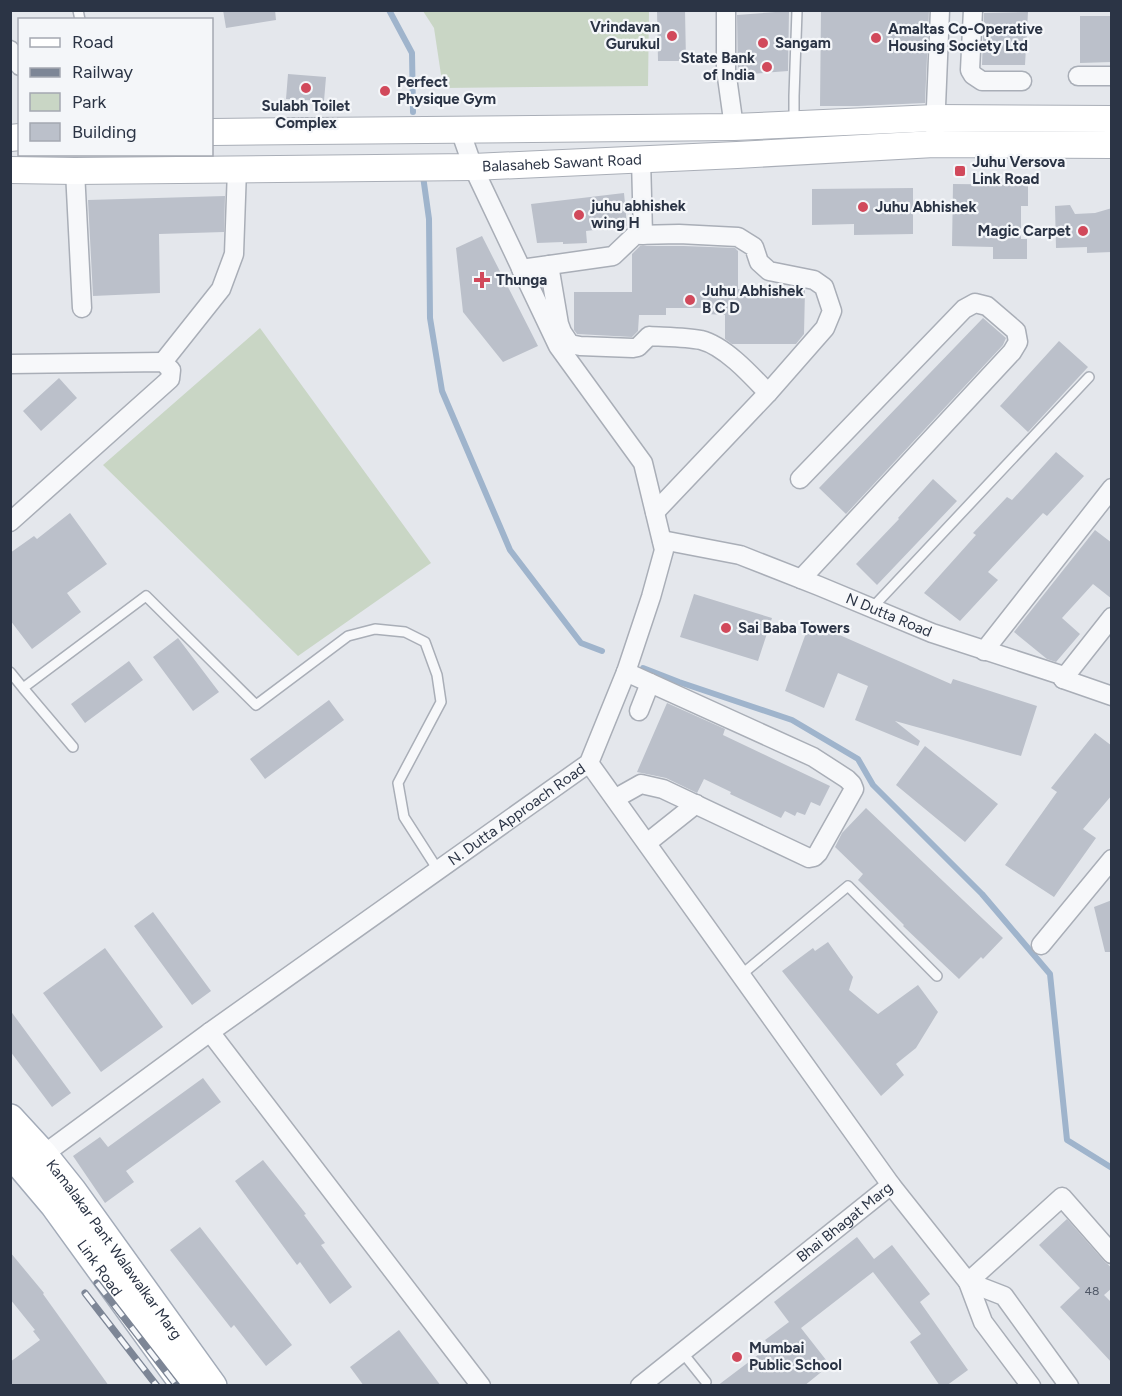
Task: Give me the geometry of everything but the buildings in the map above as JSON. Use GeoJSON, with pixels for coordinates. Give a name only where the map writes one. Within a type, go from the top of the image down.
{"type":"FeatureCollection","features":[{"type":"Feature","properties":{"kind":"main road","name":"Balasaheb Sawant Road"},"geometry":{"type":"LineString","coordinates":[[213,132],[734,128],[935,118],[1112,119]]}},
{"type":"Feature","properties":{"kind":"main road","name":"Balasaheb Sawant Road"},"geometry":{"type":"LineString","coordinates":[[10,170],[472,167],[934,144],[1112,145]]}},
{"type":"Feature","properties":{"kind":"main road","name":"Kamalakar Pant Walawalkar Marg"},"geometry":{"type":"LineString","coordinates":[[10,1118],[26,1159],[72,1190],[213,1386]]}},
{"type":"Feature","properties":{"kind":"main road","name":"Link Road"},"geometry":{"type":"LineString","coordinates":[[26,1159],[54,1205],[185,1386]]}},
{"type":"Feature","properties":{"kind":"street"},"geometry":{"type":"LineString","coordinates":[[726,10],[726,70],[734,128]]}},
{"type":"Feature","properties":{"kind":"street"},"geometry":{"type":"LineString","coordinates":[[934,144],[940,10]]}},
{"type":"Feature","properties":{"kind":"street"},"geometry":{"type":"LineString","coordinates":[[973,10],[970,70],[973,75],[982,81],[1022,81]]}},
{"type":"Feature","properties":{"kind":"street"},"geometry":{"type":"LineString","coordinates":[[10,50],[18,63]]}},
{"type":"Feature","properties":{"kind":"street"},"geometry":{"type":"LineString","coordinates":[[1078,76],[1112,76]]}},
{"type":"Feature","properties":{"kind":"street","name":"N. Dutta Approach Road"},"geometry":{"type":"LineString","coordinates":[[26,1159],[210,1032],[589,763],[626,672],[651,597],[664,550],[662,540],[643,463],[564,345],[522,269],[472,167],[460,130]]}},
{"type":"Feature","properties":{"kind":"street"},"geometry":{"type":"LineString","coordinates":[[641,159],[643,235]]}},
{"type":"Feature","properties":{"kind":"street"},"geometry":{"type":"LineString","coordinates":[[163,362],[221,289],[234,254],[237,169]]}},
{"type":"Feature","properties":{"kind":"street"},"geometry":{"type":"LineString","coordinates":[[75,171],[82,308]]}},
{"type":"Feature","properties":{"kind":"street"},"geometry":{"type":"LineString","coordinates":[[522,269],[613,256],[635,235],[679,234],[738,237],[754,247],[759,262],[769,271],[814,280],[824,287],[832,311],[825,328],[768,393],[655,512]]}},
{"type":"Feature","properties":{"kind":"street"},"geometry":{"type":"LineString","coordinates":[[549,265],[564,345],[633,348],[638,347],[649,336],[702,340],[725,353],[744,368],[768,393]]}},
{"type":"Feature","properties":{"kind":"street"},"geometry":{"type":"LineString","coordinates":[[800,479],[964,309],[975,303],[987,306],[1016,331],[1018,342],[1012,352],[801,579]]}},
{"type":"Feature","properties":{"kind":"street"},"geometry":{"type":"LineString","coordinates":[[10,364],[163,362],[171,370],[170,379],[10,522]]}},
{"type":"Feature","properties":{"kind":"street"},"geometry":{"type":"LineString","coordinates":[[984,651],[1112,488]]}},
{"type":"Feature","properties":{"kind":"street","name":"N Dutta Road"},"geometry":{"type":"LineString","coordinates":[[662,540],[740,555],[932,633],[1064,676],[1064,679],[1112,696]]}},
{"type":"Feature","properties":{"kind":"street"},"geometry":{"type":"LineString","coordinates":[[1064,679],[1112,617]]}},
{"type":"Feature","properties":{"kind":"street"},"geometry":{"type":"LineString","coordinates":[[616,798],[641,784],[663,789],[809,858],[818,853],[854,789],[847,778],[813,757],[626,672]]}},
{"type":"Feature","properties":{"kind":"street"},"geometry":{"type":"LineString","coordinates":[[639,711],[650,683]]}},
{"type":"Feature","properties":{"kind":"street"},"geometry":{"type":"LineString","coordinates":[[589,763],[891,1185]]}},
{"type":"Feature","properties":{"kind":"street"},"geometry":{"type":"LineString","coordinates":[[647,843],[696,804]]}},
{"type":"Feature","properties":{"kind":"street"},"geometry":{"type":"LineString","coordinates":[[1041,945],[1112,859]]}},
{"type":"Feature","properties":{"kind":"street"},"geometry":{"type":"LineString","coordinates":[[210,1032],[481,1386]]}},
{"type":"Feature","properties":{"kind":"street","name":"Bhai Bhagat Marg"},"geometry":{"type":"LineString","coordinates":[[640,1386],[891,1185],[968,1282]]}},
{"type":"Feature","properties":{"kind":"street"},"geometry":{"type":"LineString","coordinates":[[968,1282],[1062,1197],[1112,1254]]}},
{"type":"Feature","properties":{"kind":"street"},"geometry":{"type":"LineString","coordinates":[[968,1282],[983,1322],[1031,1386]]}},
{"type":"Feature","properties":{"kind":"street"},"geometry":{"type":"LineString","coordinates":[[968,1282],[1004,1296],[1069,1386]]}},
{"type":"Feature","properties":{"kind":"lane"},"geometry":{"type":"LineString","coordinates":[[794,125],[797,11]]}},
{"type":"Feature","properties":{"kind":"lane"},"geometry":{"type":"LineString","coordinates":[[873,608],[1089,377]]}},
{"type":"Feature","properties":{"kind":"lane"},"geometry":{"type":"LineString","coordinates":[[23,688],[146,596],[256,705],[348,636],[375,629],[405,632],[425,642],[437,675],[441,702],[398,783],[404,817],[438,870]]}},
{"type":"Feature","properties":{"kind":"lane"},"geometry":{"type":"LineString","coordinates":[[10,672],[73,747]]}},
{"type":"Feature","properties":{"kind":"lane"},"geometry":{"type":"LineString","coordinates":[[741,975],[848,886],[937,976]]}},
{"type":"Feature","properties":{"kind":"lane"},"geometry":{"type":"LineString","coordinates":[[682,1352],[706,1382]]}},
{"type":"Feature","properties":{"kind":"green space"},"geometry":{"type":"Polygon","coordinates":[[[423,11],[649,11],[648,86],[443,88],[434,28],[423,11]]]}},
{"type":"Feature","properties":{"kind":"green space"},"geometry":{"type":"Polygon","coordinates":[[[260,328],[431,563],[298,656],[103,465],[260,328]]]}},
{"type":"Feature","properties":{"kind":"waterway"},"geometry":{"type":"LineString","coordinates":[[389,10],[412,53],[413,112]]}},
{"type":"Feature","properties":{"kind":"waterway"},"geometry":{"type":"LineString","coordinates":[[423,176],[429,219],[430,318],[442,391],[510,550],[581,643],[602,651]]}},
{"type":"Feature","properties":{"kind":"waterway"},"geometry":{"type":"LineString","coordinates":[[643,668],[792,720],[858,759],[873,785],[982,894],[1050,974],[1067,1140],[1112,1168]]}},
{"type":"Feature","properties":{"kind":"railway"},"geometry":{"type":"LineString","coordinates":[[97,1283],[177,1386]]}},
{"type":"Feature","properties":{"kind":"railway"},"geometry":{"type":"LineString","coordinates":[[85,1293],[157,1386]]}},
{"type":"Feature","properties":{"kind":"place","name":"Vrindavan Gurukul"},"geometry":{"type":"Point","coordinates":[672,36]}},
{"type":"Feature","properties":{"kind":"place","name":"Amaltas Co-Operative Housing Society Ltd"},"geometry":{"type":"Point","coordinates":[876,38]}},
{"type":"Feature","properties":{"kind":"place","name":"Sangam"},"geometry":{"type":"Point","coordinates":[763,43]}},
{"type":"Feature","properties":{"kind":"place","name":"State Bank of India"},"geometry":{"type":"Point","coordinates":[767,67]}},
{"type":"Feature","properties":{"kind":"place","name":"Sulabh Toilet Complex"},"geometry":{"type":"Point","coordinates":[306,88]}},
{"type":"Feature","properties":{"kind":"place","name":"Perfect Physique Gym"},"geometry":{"type":"Point","coordinates":[385,91]}},
{"type":"Feature","properties":{"kind":"place","name":"Juhu Versova Link Road"},"geometry":{"type":"Point","coordinates":[960,171]}},
{"type":"Feature","properties":{"kind":"place","name":"Juhu Abhishek"},"geometry":{"type":"Point","coordinates":[863,207]}},
{"type":"Feature","properties":{"kind":"place","name":"juhu abhishek wing H"},"geometry":{"type":"Point","coordinates":[579,215]}},
{"type":"Feature","properties":{"kind":"place","name":"Magic Carpet"},"geometry":{"type":"Point","coordinates":[1083,231]}},
{"type":"Feature","properties":{"kind":"place","name":"Thunga"},"geometry":{"type":"Point","coordinates":[482,280]}},
{"type":"Feature","properties":{"kind":"place","name":"Juhu Abhishek B C D"},"geometry":{"type":"Point","coordinates":[690,300]}},
{"type":"Feature","properties":{"kind":"place","name":"Sai Baba Towers"},"geometry":{"type":"Point","coordinates":[726,628]}},
{"type":"Feature","properties":{"kind":"place","name":"Mumbai Public School"},"geometry":{"type":"Point","coordinates":[737,1357]}}]}
